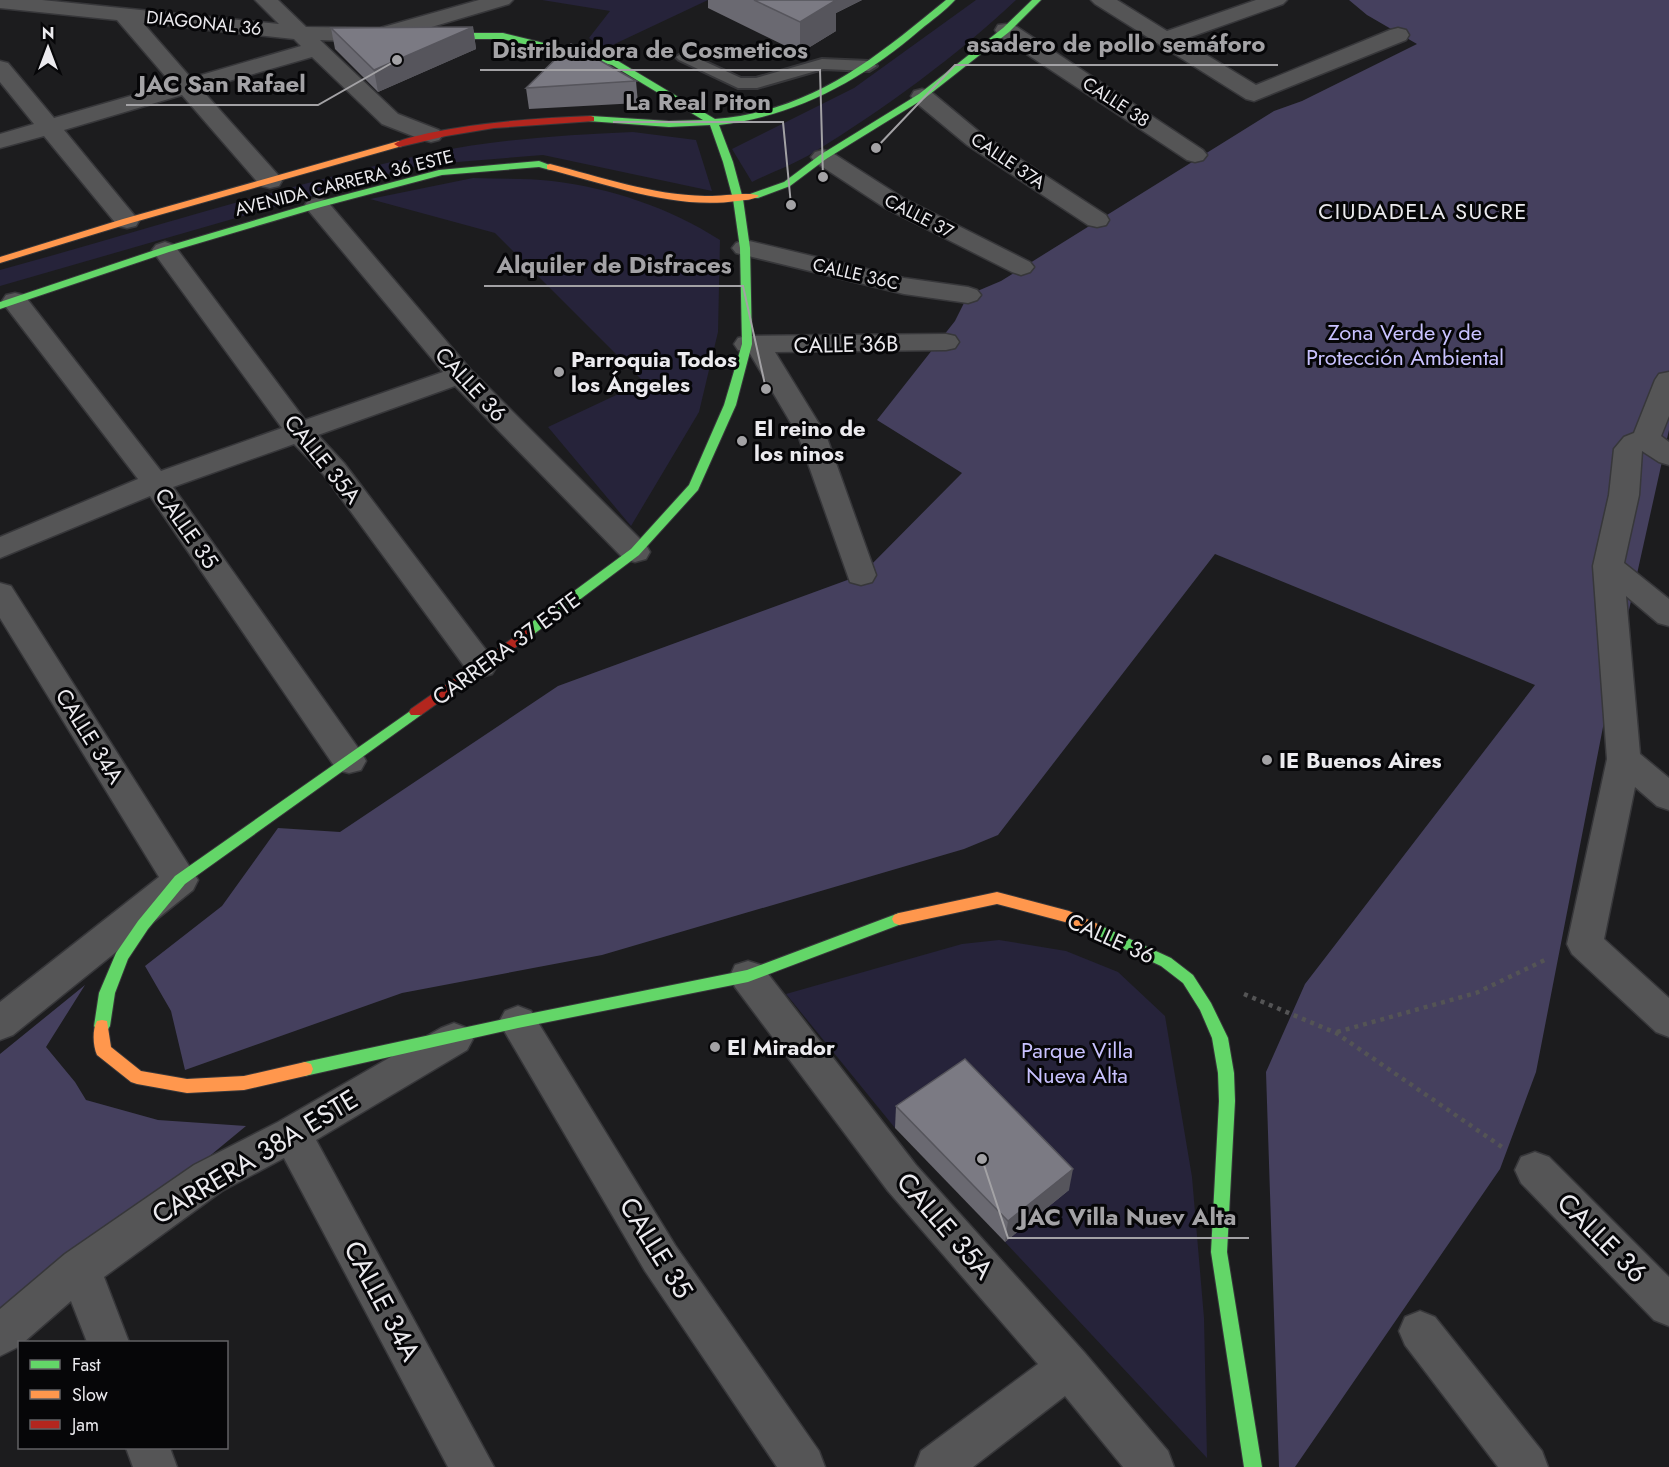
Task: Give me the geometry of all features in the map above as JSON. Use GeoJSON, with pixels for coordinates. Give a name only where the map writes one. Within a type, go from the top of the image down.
{"type":"FeatureCollection","features":[{"type":"Feature","properties":{"kind":"street"},"geometry":{"type":"LineString","coordinates":[[266,0],[390,118],[431,135]]}},
{"type":"Feature","properties":{"kind":"street"},"geometry":{"type":"LineString","coordinates":[[417,0],[448,11]]}},
{"type":"Feature","properties":{"kind":"street","name":"DIAGONAL 36"},"geometry":{"type":"LineString","coordinates":[[0,2],[301,33],[381,35],[448,11],[502,0]]}},
{"type":"Feature","properties":{"kind":"street"},"geometry":{"type":"LineString","coordinates":[[381,35],[503,36],[615,63],[713,122],[755,116],[809,100],[868,66],[951,0]]}},
{"type":"Feature","properties":{"kind":"street","name":"AVENIDA CARRERA 36 ESTE"},"geometry":{"type":"LineString","coordinates":[[8,304],[165,250],[317,205],[442,172],[539,164],[692,200],[738,199],[765,193],[787,184],[823,157],[922,96],[1006,30],[1037,0]]}},
{"type":"Feature","properties":{"kind":"street"},"geometry":{"type":"LineString","coordinates":[[1102,0],[1254,94],[1398,35]]}},
{"type":"Feature","properties":{"kind":"street"},"geometry":{"type":"LineString","coordinates":[[1164,39],[1276,0]]}},
{"type":"Feature","properties":{"kind":"street"},"geometry":{"type":"LineString","coordinates":[[123,14],[270,181]]}},
{"type":"Feature","properties":{"kind":"street","name":"CALLE 38"},"geometry":{"type":"LineString","coordinates":[[1006,30],[1195,155]]}},
{"type":"Feature","properties":{"kind":"street"},"geometry":{"type":"LineString","coordinates":[[0,141],[188,88],[318,48]]}},
{"type":"Feature","properties":{"kind":"street"},"geometry":{"type":"LineString","coordinates":[[0,68],[127,221]]}},
{"type":"Feature","properties":{"kind":"street","name":"CALLE 37A"},"geometry":{"type":"LineString","coordinates":[[922,96],[975,140],[1097,220]]}},
{"type":"Feature","properties":{"kind":"street","name":"AVENIDA CARRERA 36 ESTE"},"geometry":{"type":"LineString","coordinates":[[0,260],[127,221],[431,135],[531,121],[606,119],[669,124],[713,122]]}},
{"type":"Feature","properties":{"kind":"street","name":"CARRERA 37 ESTE"},"geometry":{"type":"LineString","coordinates":[[0,1024],[180,880],[481,666],[635,552],[694,487],[730,405],[753,344],[745,248],[738,199],[728,162],[713,122]]}},
{"type":"Feature","properties":{"kind":"street","name":"CALLE 37"},"geometry":{"type":"LineString","coordinates":[[823,157],[853,180],[886,200],[1021,267]]}},
{"type":"Feature","properties":{"kind":"street","name":"CALLE 36"},"geometry":{"type":"LineString","coordinates":[[317,205],[459,375],[635,552]]}},
{"type":"Feature","properties":{"kind":"street","name":"CALLE 36C"},"geometry":{"type":"LineString","coordinates":[[745,248],[904,286],[968,295]]}},
{"type":"Feature","properties":{"kind":"street","name":"CALLE 35A"},"geometry":{"type":"LineString","coordinates":[[165,250],[300,433],[334,469],[481,666]]}},
{"type":"Feature","properties":{"kind":"street","name":"CALLE 35"},"geometry":{"type":"LineString","coordinates":[[8,304],[155,483],[349,761]]}},
{"type":"Feature","properties":{"kind":"street","name":"CALLE 36B"},"geometry":{"type":"LineString","coordinates":[[753,344],[946,342]]}},
{"type":"Feature","properties":{"kind":"street"},"geometry":{"type":"LineString","coordinates":[[753,344],[812,435],[861,575]]}},
{"type":"Feature","properties":{"kind":"street"},"geometry":{"type":"LineString","coordinates":[[0,548],[155,483],[459,375]]}},
{"type":"Feature","properties":{"kind":"street"},"geometry":{"type":"LineString","coordinates":[[1646,439],[1669,380]]}},
{"type":"Feature","properties":{"kind":"street"},"geometry":{"type":"LineString","coordinates":[[1646,439],[1669,456]]}},
{"type":"Feature","properties":{"kind":"street"},"geometry":{"type":"LineString","coordinates":[[1646,439],[1634,443],[1628,449],[1624,495],[1608,566],[1624,759],[1585,944],[1669,1021]]}},
{"type":"Feature","properties":{"kind":"street"},"geometry":{"type":"LineString","coordinates":[[1608,566],[1669,615]]}},
{"type":"Feature","properties":{"kind":"street","name":"CALLE 34A"},"geometry":{"type":"LineString","coordinates":[[0,593],[180,880]]}},
{"type":"Feature","properties":{"kind":"street"},"geometry":{"type":"LineString","coordinates":[[1624,759],[1669,797]]}},
{"type":"Feature","properties":{"kind":"street","name":"CARRERA 37 ESTE"},"geometry":{"type":"LineString","coordinates":[[180,880],[136,931],[111,977],[103,1012],[103,1050],[137,1077],[187,1086],[244,1083],[462,1034]]}},
{"type":"Feature","properties":{"kind":"street","name":"CALLE 36"},"geometry":{"type":"LineString","coordinates":[[748,976],[902,918],[997,898],[1069,918],[1166,962],[1188,979],[1206,1007],[1220,1038],[1226,1073],[1227,1101],[1220,1252],[1253,1467]]}},
{"type":"Feature","properties":{"kind":"street"},"geometry":{"type":"LineString","coordinates":[[462,1034],[748,976]]}},
{"type":"Feature","properties":{"kind":"street","name":"CALLE 35A"},"geometry":{"type":"LineString","coordinates":[[748,976],[902,1178],[1069,1367],[1152,1467]]}},
{"type":"Feature","properties":{"kind":"street","name":"CALLE 35"},"geometry":{"type":"LineString","coordinates":[[518,1022],[660,1258],[803,1467]]}},
{"type":"Feature","properties":{"kind":"street","name":"CARRERA 38A ESTE"},"geometry":{"type":"LineString","coordinates":[[0,1336],[80,1268],[208,1178],[292,1134],[462,1034]]}},
{"type":"Feature","properties":{"kind":"street","name":"CALLE 34A"},"geometry":{"type":"LineString","coordinates":[[292,1134],[472,1467]]}},
{"type":"Feature","properties":{"kind":"street","name":"CALLE 36"},"geometry":{"type":"LineString","coordinates":[[1535,1170],[1669,1306]]}},
{"type":"Feature","properties":{"kind":"street"},"geometry":{"type":"LineString","coordinates":[[80,1268],[108,1341]]}},
{"type":"Feature","properties":{"kind":"street"},"geometry":{"type":"LineString","coordinates":[[1420,1331],[1526,1467]]}},
{"type":"Feature","properties":{"kind":"street"},"geometry":{"type":"LineString","coordinates":[[937,1467],[1069,1367]]}},
{"type":"Feature","properties":{"kind":"street"},"geometry":{"type":"LineString","coordinates":[[148,1449],[155,1467]]}},
{"type":"Feature","properties":{"kind":"lane"},"geometry":{"type":"LineString","coordinates":[[684,57],[738,83],[757,83],[822,63],[868,66]]}},
{"type":"Feature","properties":{"kind":"path"},"geometry":{"type":"LineString","coordinates":[[1336,1032],[1476,993],[1534,964],[1585,944]]}},
{"type":"Feature","properties":{"kind":"path"},"geometry":{"type":"LineString","coordinates":[[1240,993],[1336,1032],[1535,1170]]}},
{"type":"Feature","properties":{"kind":"green space"},"geometry":{"type":"Polygon","coordinates":[[[542,0],[708,0],[604,49],[589,38],[610,11],[542,0]]]}},
{"type":"Feature","properties":{"kind":"green space"},"geometry":{"type":"Polygon","coordinates":[[[976,0],[1016,0],[945,61],[867,118],[807,156],[752,182],[732,149],[854,88],[976,0]]]}},
{"type":"Feature","properties":{"kind":"green space","name":"Zona Verde y de Protección Ambiental"},"geometry":{"type":"Polygon","coordinates":[[[1349,0],[1669,0],[1669,430],[1603,727],[1536,1072],[1500,1169],[1295,1467],[1279,1467],[1266,1072],[1305,984],[1535,685],[1215,554],[998,835],[964,849],[602,955],[402,993],[185,1070],[171,1011],[145,966],[222,906],[278,828],[340,832],[558,686],[861,575],[962,473],[877,420],[955,321],[968,295],[1001,281],[1274,111],[1302,101],[1417,44],[1367,15],[1349,0]]]}},
{"type":"Feature","properties":{"kind":"green space"},"geometry":{"type":"Polygon","coordinates":[[[633,132],[696,140],[712,191],[543,155],[420,165],[0,286],[0,270],[268,194],[376,166],[480,144],[556,136],[633,132]]]}},
{"type":"Feature","properties":{"kind":"green space"},"geometry":{"type":"Polygon","coordinates":[[[473,178],[542,180],[574,184],[618,194],[681,218],[720,240],[718,332],[699,412],[631,526],[548,427],[644,382],[495,233],[370,199],[473,178]]]}},
{"type":"Feature","properties":{"kind":"green space","name":"Parque Villa Nueva Alta"},"geometry":{"type":"Polygon","coordinates":[[[999,940],[1066,951],[1118,972],[1165,1016],[1192,1177],[1204,1318],[1207,1458],[1005,1242],[1069,1189],[963,1081],[895,1128],[786,994],[962,944],[999,940]]]}},
{"type":"Feature","properties":{"kind":"green space"},"geometry":{"type":"Polygon","coordinates":[[[85,985],[46,1047],[75,1082],[86,1100],[158,1120],[246,1126],[0,1329],[0,1054],[85,985]]]}},
{"type":"Feature","properties":{"kind":"building"},"geometry":{"type":"Polygon","coordinates":[[[754,0],[836,0],[800,22],[754,0]]]}},
{"type":"Feature","properties":{"kind":"building"},"geometry":{"type":"Polygon","coordinates":[[[473,27],[374,70],[331,28],[473,27]]]}},
{"type":"Feature","properties":{"kind":"building"},"geometry":{"type":"Polygon","coordinates":[[[571,44],[636,81],[526,88],[571,44]]]}},
{"type":"Feature","properties":{"kind":"building"},"geometry":{"type":"Polygon","coordinates":[[[965,1059],[1073,1169],[1008,1221],[896,1106],[965,1059]]]}},
{"type":"Feature","properties":{"kind":"traffic: fast"},"geometry":{"type":"LineString","coordinates":[[591,119],[696,124],[774,111],[823,92],[869,66],[951,0]]}},
{"type":"Feature","properties":{"kind":"traffic: fast"},"geometry":{"type":"LineString","coordinates":[[754,196],[787,184],[823,157],[922,96],[1006,30],[1037,0]]}},
{"type":"Feature","properties":{"kind":"traffic: fast"},"geometry":{"type":"LineString","coordinates":[[428,36],[503,36],[615,63],[713,122]]}},
{"type":"Feature","properties":{"kind":"traffic: fast"},"geometry":{"type":"LineString","coordinates":[[529,631],[635,552],[694,487],[730,405],[747,344],[745,248],[738,199],[728,162],[713,122]]}},
{"type":"Feature","properties":{"kind":"traffic: fast"},"geometry":{"type":"LineString","coordinates":[[0,306],[165,250],[317,205],[442,172],[539,164],[550,167]]}},
{"type":"Feature","properties":{"kind":"traffic: fast"},"geometry":{"type":"LineString","coordinates":[[102,1026],[107,993],[121,957],[143,925],[180,880],[416,712]]}},
{"type":"Feature","properties":{"kind":"traffic: fast"},"geometry":{"type":"LineString","coordinates":[[305,1069],[518,1022],[748,976],[899,919]]}},
{"type":"Feature","properties":{"kind":"traffic: fast"},"geometry":{"type":"LineString","coordinates":[[1095,929],[1166,962],[1188,979],[1206,1007],[1220,1038],[1226,1073],[1227,1101],[1219,1252],[1253,1467]]}},
{"type":"Feature","properties":{"kind":"traffic: slow"},"geometry":{"type":"LineString","coordinates":[[0,260],[127,221],[399,144]]}},
{"type":"Feature","properties":{"kind":"traffic: slow"},"geometry":{"type":"LineString","coordinates":[[550,167],[678,197],[729,199],[754,196]]}},
{"type":"Feature","properties":{"kind":"traffic: slow"},"geometry":{"type":"LineString","coordinates":[[899,919],[997,898],[1069,917],[1095,929]]}},
{"type":"Feature","properties":{"kind":"traffic: slow"},"geometry":{"type":"LineString","coordinates":[[102,1026],[103,1050],[137,1077],[187,1086],[244,1083],[305,1069]]}},
{"type":"Feature","properties":{"kind":"traffic: jam"},"geometry":{"type":"LineString","coordinates":[[399,144],[446,133],[494,126],[591,119]]}},
{"type":"Feature","properties":{"kind":"traffic: jam"},"geometry":{"type":"LineString","coordinates":[[416,712],[529,631]]}},
{"type":"Feature","properties":{"kind":"place","name":"JAC San Rafael"},"geometry":{"type":"Point","coordinates":[397,60]}},
{"type":"Feature","properties":{"kind":"place","name":"asadero de pollo semáforo"},"geometry":{"type":"Point","coordinates":[876,148]}},
{"type":"Feature","properties":{"kind":"place","name":"Distribuidora de Cosmeticos"},"geometry":{"type":"Point","coordinates":[823,177]}},
{"type":"Feature","properties":{"kind":"place","name":"La Real Piton"},"geometry":{"type":"Point","coordinates":[791,205]}},
{"type":"Feature","properties":{"kind":"place","name":"Parroquia Todos los Ángeles"},"geometry":{"type":"Point","coordinates":[559,372]}},
{"type":"Feature","properties":{"kind":"place","name":"Alquiler de Disfraces"},"geometry":{"type":"Point","coordinates":[766,389]}},
{"type":"Feature","properties":{"kind":"place","name":"El reino de los ninos"},"geometry":{"type":"Point","coordinates":[742,441]}},
{"type":"Feature","properties":{"kind":"place","name":"IE Buenos Aires"},"geometry":{"type":"Point","coordinates":[1267,760]}},
{"type":"Feature","properties":{"kind":"place","name":"El Mirador"},"geometry":{"type":"Point","coordinates":[715,1047]}},
{"type":"Feature","properties":{"kind":"place","name":"JAC Villa Nuev Alta"},"geometry":{"type":"Point","coordinates":[982,1159]}},
{"type":"Feature","properties":{"kind":"district","name":"CIUDADELA SUCRE"},"geometry":{"type":"Point","coordinates":[1423,211]}}]}
